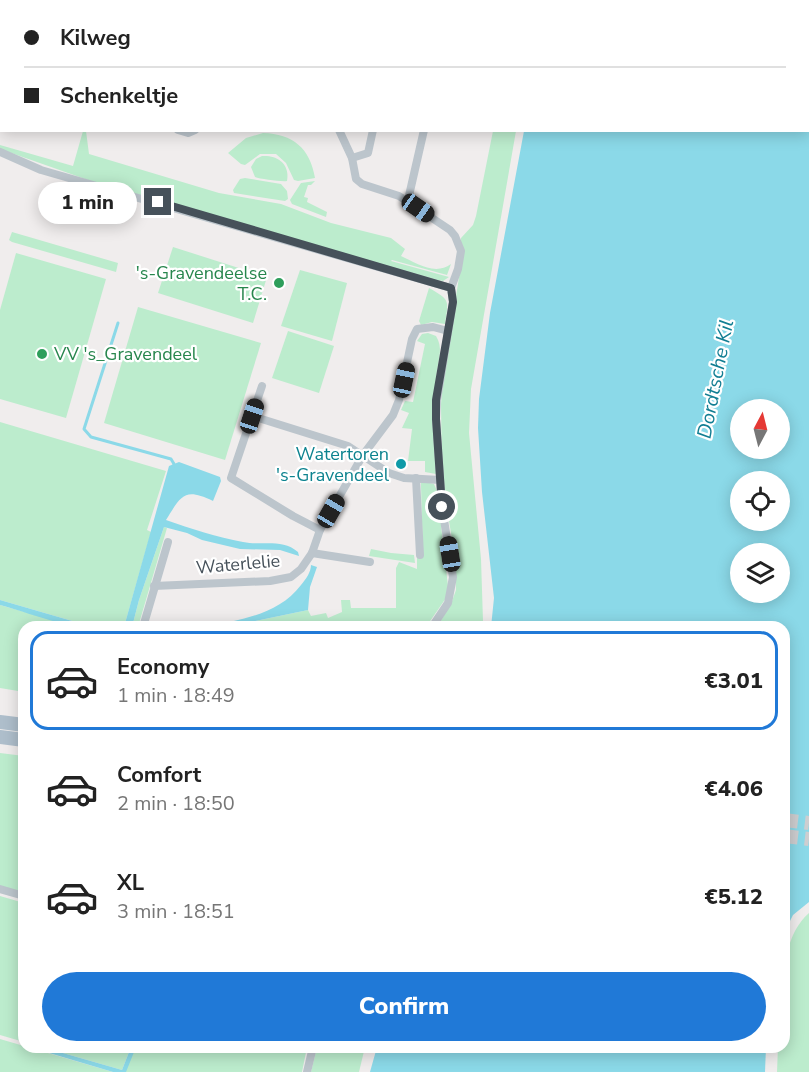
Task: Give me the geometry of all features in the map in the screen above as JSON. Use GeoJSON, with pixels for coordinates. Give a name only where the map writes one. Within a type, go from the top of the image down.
{"type":"FeatureCollection","features":[{"type":"Feature","properties":{"kind":"main road"},"geometry":{"type":"LineString","coordinates":[[0,722],[18,724]]}},
{"type":"Feature","properties":{"kind":"main road"},"geometry":{"type":"LineString","coordinates":[[0,737],[18,739]]}},
{"type":"Feature","properties":{"kind":"street"},"geometry":{"type":"LineString","coordinates":[[340,132],[352,158],[356,179],[362,184],[408,200],[450,230],[458,240],[461,251],[451,288],[453,302],[436,400],[440,480],[453,577],[448,603],[436,621]]}},
{"type":"Feature","properties":{"kind":"street"},"geometry":{"type":"LineString","coordinates":[[352,158],[368,153],[373,132]]}},
{"type":"Feature","properties":{"kind":"street"},"geometry":{"type":"LineString","coordinates":[[408,200],[424,132]]}},
{"type":"Feature","properties":{"kind":"street"},"geometry":{"type":"LineString","coordinates":[[0,153],[41,170],[451,288]]}},
{"type":"Feature","properties":{"kind":"street","name":"Waterlelie"},"geometry":{"type":"LineString","coordinates":[[154,586],[283,579],[301,569],[312,553],[320,530],[363,455],[393,416],[399,400],[412,339],[417,329],[433,327],[448,331]]}},
{"type":"Feature","properties":{"kind":"street"},"geometry":{"type":"LineString","coordinates":[[261,386],[231,478],[292,516],[320,530]]}},
{"type":"Feature","properties":{"kind":"street"},"geometry":{"type":"LineString","coordinates":[[252,416],[348,446],[389,474],[404,478],[440,480]]}},
{"type":"Feature","properties":{"kind":"street"},"geometry":{"type":"LineString","coordinates":[[416,478],[420,555]]}},
{"type":"Feature","properties":{"kind":"street"},"geometry":{"type":"LineString","coordinates":[[144,621],[168,542]]}},
{"type":"Feature","properties":{"kind":"street"},"geometry":{"type":"LineString","coordinates":[[312,553],[370,562]]}},
{"type":"Feature","properties":{"kind":"street"},"geometry":{"type":"LineString","coordinates":[[0,889],[18,894]]}},
{"type":"Feature","properties":{"kind":"street"},"geometry":{"type":"LineString","coordinates":[[307,1072],[312,1053]]}},
{"type":"Feature","properties":{"kind":"green space"},"geometry":{"type":"Polygon","coordinates":[[[83,132],[86,132],[89,154],[219,193],[281,204],[331,223],[391,238],[405,249],[401,256],[419,265],[439,269],[451,264],[447,275],[391,261],[449,277],[443,281],[437,280],[88,180],[0,149],[0,145],[73,166],[83,132]]]}},
{"type":"Feature","properties":{"kind":"green space"},"geometry":{"type":"Polygon","coordinates":[[[493,132],[516,132],[471,389],[469,433],[481,559],[483,621],[441,621],[456,590],[455,557],[442,479],[441,404],[461,265],[461,238],[473,225],[493,132]]]}},
{"type":"Feature","properties":{"kind":"green space"},"geometry":{"type":"Polygon","coordinates":[[[263,133],[283,136],[298,145],[309,158],[315,178],[294,180],[286,163],[276,154],[260,154],[245,165],[228,153],[246,138],[263,133]]]}},
{"type":"Feature","properties":{"kind":"green space"},"geometry":{"type":"Polygon","coordinates":[[[262,156],[273,157],[285,165],[287,181],[255,177],[251,167],[256,159],[262,156]]]}},
{"type":"Feature","properties":{"kind":"green space"},"geometry":{"type":"Polygon","coordinates":[[[240,179],[281,184],[287,191],[288,199],[285,201],[234,193],[233,190],[240,179]]]}},
{"type":"Feature","properties":{"kind":"green space"},"geometry":{"type":"Polygon","coordinates":[[[315,181],[308,185],[304,197],[308,198],[307,202],[327,212],[326,217],[292,204],[290,200],[301,183],[315,181]]]}},
{"type":"Feature","properties":{"kind":"green space"},"geometry":{"type":"Polygon","coordinates":[[[12,232],[118,263],[116,272],[12,242],[9,240],[12,232]]]}},
{"type":"Feature","properties":{"kind":"green space"},"geometry":{"type":"Polygon","coordinates":[[[173,247],[267,277],[253,323],[158,293],[173,247]]]}},
{"type":"Feature","properties":{"kind":"green space","name":"VV 's_Gravendeel"},"geometry":{"type":"Polygon","coordinates":[[[16,253],[106,279],[66,418],[0,399],[0,310],[16,253]]]}},
{"type":"Feature","properties":{"kind":"green space"},"geometry":{"type":"Polygon","coordinates":[[[300,270],[347,283],[332,341],[281,326],[300,270]]]}},
{"type":"Feature","properties":{"kind":"green space"},"geometry":{"type":"Polygon","coordinates":[[[429,288],[441,295],[446,302],[445,324],[432,322],[421,325],[419,321],[429,288]]]}},
{"type":"Feature","properties":{"kind":"green space"},"geometry":{"type":"Polygon","coordinates":[[[138,307],[261,343],[225,460],[104,423],[138,307]]]}},
{"type":"Feature","properties":{"kind":"green space"},"geometry":{"type":"Polygon","coordinates":[[[288,331],[334,346],[319,393],[272,378],[288,331]]]}},
{"type":"Feature","properties":{"kind":"green space"},"geometry":{"type":"Polygon","coordinates":[[[428,333],[436,336],[440,348],[434,410],[436,474],[425,472],[425,461],[408,461],[412,429],[402,428],[409,413],[401,410],[405,401],[413,402],[425,344],[417,341],[422,334],[428,333]]]}},
{"type":"Feature","properties":{"kind":"green space"},"geometry":{"type":"Polygon","coordinates":[[[0,422],[166,471],[147,530],[151,532],[126,621],[72,621],[0,600],[0,422]]]}},
{"type":"Feature","properties":{"kind":"green space"},"geometry":{"type":"Polygon","coordinates":[[[421,483],[434,484],[437,491],[448,586],[446,598],[430,621],[256,621],[308,610],[311,616],[326,613],[328,618],[342,612],[341,600],[350,600],[351,608],[396,608],[396,568],[399,562],[417,569],[417,557],[423,556],[421,483]]]}},
{"type":"Feature","properties":{"kind":"green space"},"geometry":{"type":"Polygon","coordinates":[[[164,527],[167,528],[140,621],[134,621],[164,527]]]}},
{"type":"Feature","properties":{"kind":"green space"},"geometry":{"type":"Polygon","coordinates":[[[371,549],[414,555],[415,563],[369,556],[371,549]]]}},
{"type":"Feature","properties":{"kind":"green space"},"geometry":{"type":"Polygon","coordinates":[[[0,605],[57,621],[18,621],[18,691],[0,688],[0,605]]]}},
{"type":"Feature","properties":{"kind":"green space"},"geometry":{"type":"Polygon","coordinates":[[[0,753],[18,755],[18,892],[0,887],[0,753]]]}},
{"type":"Feature","properties":{"kind":"green space"},"geometry":{"type":"Polygon","coordinates":[[[0,896],[18,901],[18,1040],[0,1035],[0,896]]]}},
{"type":"Feature","properties":{"kind":"green space"},"geometry":{"type":"Polygon","coordinates":[[[809,913],[809,1072],[777,1072],[778,1053],[790,1053],[790,944],[798,926],[809,913]]]}},
{"type":"Feature","properties":{"kind":"green space"},"geometry":{"type":"Polygon","coordinates":[[[0,1039],[18,1044],[18,1053],[48,1053],[113,1072],[0,1072],[0,1039]]]}},
{"type":"Feature","properties":{"kind":"green space"},"geometry":{"type":"Polygon","coordinates":[[[63,1053],[129,1053],[122,1070],[63,1053]]]}},
{"type":"Feature","properties":{"kind":"green space"},"geometry":{"type":"Polygon","coordinates":[[[133,1053],[306,1053],[302,1072],[125,1072],[133,1053]]]}},
{"type":"Feature","properties":{"kind":"green space"},"geometry":{"type":"Polygon","coordinates":[[[316,1053],[364,1053],[359,1072],[311,1072],[316,1053]]]}},
{"type":"Feature","properties":{"kind":"water","name":"Dordtsche Kil"},"geometry":{"type":"Polygon","coordinates":[[[524,132],[809,132],[809,902],[793,915],[790,921],[790,621],[492,621],[494,598],[482,492],[478,428],[479,399],[490,313],[524,132]]]}},
{"type":"Feature","properties":{"kind":"water"},"geometry":{"type":"Polygon","coordinates":[[[179,462],[220,477],[221,481],[213,501],[196,495],[185,496],[176,504],[166,520],[233,540],[285,545],[298,552],[299,556],[280,550],[240,549],[202,540],[164,527],[134,621],[126,621],[169,466],[179,462]]]}},
{"type":"Feature","properties":{"kind":"water"},"geometry":{"type":"Polygon","coordinates":[[[311,565],[317,567],[310,587],[308,610],[256,621],[233,621],[258,614],[282,603],[303,583],[311,565]]]}},
{"type":"Feature","properties":{"kind":"water"},"geometry":{"type":"Polygon","coordinates":[[[0,600],[72,621],[54,621],[0,605],[0,600]]]}},
{"type":"Feature","properties":{"kind":"water"},"geometry":{"type":"Polygon","coordinates":[[[49,1053],[63,1053],[122,1070],[129,1053],[134,1053],[126,1072],[113,1072],[49,1053]]]}},
{"type":"Feature","properties":{"kind":"water"},"geometry":{"type":"Polygon","coordinates":[[[375,1053],[766,1053],[765,1072],[370,1072],[375,1053]]]}},
{"type":"Feature","properties":{"kind":"waterway"},"geometry":{"type":"LineString","coordinates":[[118,323],[84,429],[91,437],[171,459],[174,464],[173,468]]}},
{"type":"Feature","properties":{"kind":"tunnel"},"geometry":{"type":"LineString","coordinates":[[790,821],[809,823]]}},
{"type":"Feature","properties":{"kind":"tunnel"},"geometry":{"type":"LineString","coordinates":[[790,837],[809,839]]}},
{"type":"Feature","properties":{"kind":"place","name":"'s-Gravendeelse T.C."},"geometry":{"type":"Point","coordinates":[279,283]}},
{"type":"Feature","properties":{"kind":"place","name":"VV 's_Gravendeel"},"geometry":{"type":"Point","coordinates":[42,354]}},
{"type":"Feature","properties":{"kind":"place","name":"Watertoren 's-Gravendeel"},"geometry":{"type":"Point","coordinates":[401,464]}},
{"type":"Feature","properties":{"kind":"route"},"geometry":{"type":"LineString","coordinates":[[158,202],[451,288],[453,302],[436,400],[442,507]]}}]}
